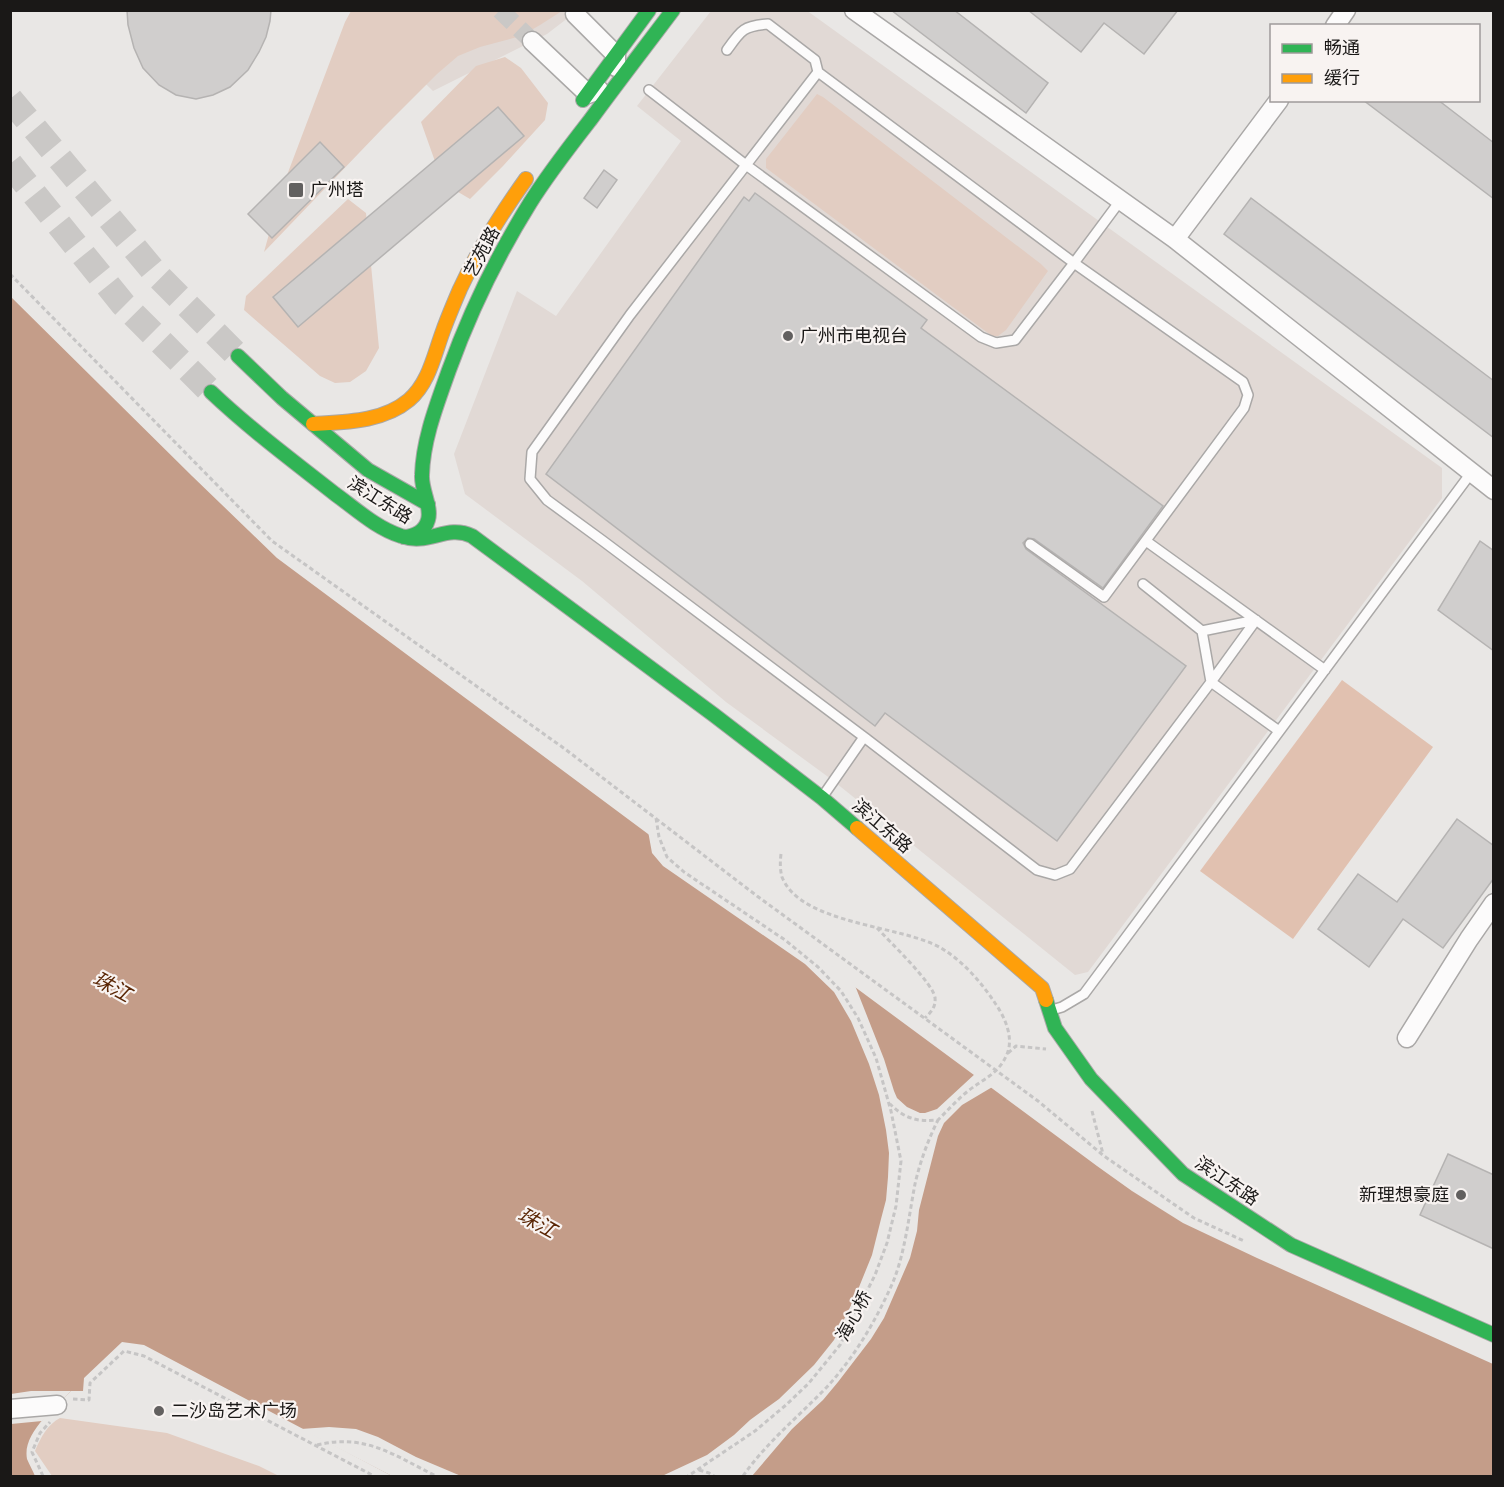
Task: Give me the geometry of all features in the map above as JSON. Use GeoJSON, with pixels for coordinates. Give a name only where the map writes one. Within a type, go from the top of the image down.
{"type":"FeatureCollection","features":[{"type":"Feature","properties":{"kind":"street"},"geometry":{"type":"LineString","coordinates":[[575,111],[649,10]]}},
{"type":"Feature","properties":{"kind":"street","name":"艺苑路"},"geometry":{"type":"LineString","coordinates":[[404,537],[412,537],[425,527],[429,512],[422,479],[428,439],[444,384],[472,310],[503,248],[531,201],[673,10]]}},
{"type":"Feature","properties":{"kind":"street"},"geometry":{"type":"LineString","coordinates":[[854,10],[1174,239],[1494,490]]}},
{"type":"Feature","properties":{"kind":"street"},"geometry":{"type":"LineString","coordinates":[[1336,24],[1346,10]]}},
{"type":"Feature","properties":{"kind":"street"},"geometry":{"type":"LineString","coordinates":[[575,14],[616,55],[617,84],[588,94]]}},
{"type":"Feature","properties":{"kind":"street"},"geometry":{"type":"LineString","coordinates":[[532,41],[588,94]]}},
{"type":"Feature","properties":{"kind":"street"},"geometry":{"type":"LineString","coordinates":[[1174,239],[1277,102]]}},
{"type":"Feature","properties":{"kind":"street","name":"艺苑路"},"geometry":{"type":"LineString","coordinates":[[312,424],[361,421],[385,414],[403,405],[415,395],[430,370],[461,288],[477,254],[498,219],[532,171]]}},
{"type":"Feature","properties":{"kind":"street"},"geometry":{"type":"LineString","coordinates":[[238,357],[282,398],[368,470],[428,504]]}},
{"type":"Feature","properties":{"kind":"street","name":"滨江东路"},"geometry":{"type":"LineString","coordinates":[[211,392],[234,415],[276,449],[394,534],[422,540],[453,531],[472,536],[822,798],[1042,988],[1055,1028],[1090,1079],[1183,1174],[1291,1245],[1494,1335]]}},
{"type":"Feature","properties":{"kind":"street"},"geometry":{"type":"LineString","coordinates":[[1407,1038],[1468,939],[1494,903]]}},
{"type":"Feature","properties":{"kind":"street"},"geometry":{"type":"LineString","coordinates":[[10,1409],[59,1409]]}},
{"type":"Feature","properties":{"kind":"lane"},"geometry":{"type":"LineString","coordinates":[[727,50],[739,32],[768,24],[815,60],[818,72],[1074,263],[1243,382],[1248,395],[1244,408],[1104,597],[1030,544]]}},
{"type":"Feature","properties":{"kind":"lane"},"geometry":{"type":"LineString","coordinates":[[818,72],[630,315],[532,452],[530,479],[547,500],[864,737],[1037,870],[1054,875],[1070,869],[1256,620]]}},
{"type":"Feature","properties":{"kind":"lane"},"geometry":{"type":"LineString","coordinates":[[649,90],[746,165],[981,337],[996,343],[1015,340],[1120,201]]}},
{"type":"Feature","properties":{"kind":"lane"},"geometry":{"type":"LineString","coordinates":[[1049,1010],[1062,1007],[1084,994],[1471,473]]}},
{"type":"Feature","properties":{"kind":"lane"},"geometry":{"type":"LineString","coordinates":[[1146,541],[1325,670]]}},
{"type":"Feature","properties":{"kind":"lane"},"geometry":{"type":"LineString","coordinates":[[1143,584],[1202,631],[1211,682],[1279,732]]}},
{"type":"Feature","properties":{"kind":"lane"},"geometry":{"type":"LineString","coordinates":[[1202,631],[1256,620]]}},
{"type":"Feature","properties":{"kind":"lane"},"geometry":{"type":"LineString","coordinates":[[822,798],[864,737]]}},
{"type":"Feature","properties":{"kind":"path"},"geometry":{"type":"LineString","coordinates":[[10,274],[272,541],[565,749],[766,902],[1038,1101],[1104,1156],[1194,1218],[1247,1242]]}},
{"type":"Feature","properties":{"kind":"path","name":"海心桥"},"geometry":{"type":"LineString","coordinates":[[656,818],[659,837],[668,857],[675,864],[785,940],[818,967],[841,991],[858,1018],[876,1058],[890,1104],[901,1161],[897,1206],[887,1243],[875,1275],[840,1345],[801,1390],[755,1431],[688,1476]]}},
{"type":"Feature","properties":{"kind":"path"},"geometry":{"type":"LineString","coordinates":[[781,854],[780,865],[783,878],[803,901],[822,911],[858,923],[911,936],[940,947],[958,960],[976,978],[1000,1010],[1008,1031],[1008,1053]]}},
{"type":"Feature","properties":{"kind":"path"},"geometry":{"type":"LineString","coordinates":[[877,928],[921,975],[936,996],[934,1008],[925,1018]]}},
{"type":"Feature","properties":{"kind":"path"},"geometry":{"type":"LineString","coordinates":[[997,1071],[1008,1053],[1016,1046],[1048,1049]]}},
{"type":"Feature","properties":{"kind":"path","name":"海心桥"},"geometry":{"type":"LineString","coordinates":[[743,1476],[767,1447],[835,1378],[861,1342],[894,1281],[925,1148],[938,1120],[969,1090],[997,1071]]}},
{"type":"Feature","properties":{"kind":"path"},"geometry":{"type":"LineString","coordinates":[[890,1104],[912,1119],[938,1120]]}},
{"type":"Feature","properties":{"kind":"path"},"geometry":{"type":"LineString","coordinates":[[1090,1105],[1104,1156]]}},
{"type":"Feature","properties":{"kind":"path"},"geometry":{"type":"LineString","coordinates":[[43,1476],[32,1452],[40,1432],[59,1409],[71,1399],[88,1400],[90,1383],[124,1351],[144,1356],[374,1476]]}},
{"type":"Feature","properties":{"kind":"path"},"geometry":{"type":"LineString","coordinates":[[315,1446],[345,1441],[360,1442],[396,1455],[436,1476]]}},
{"type":"Feature","properties":{"kind":"path"},"geometry":{"type":"LineString","coordinates":[[699,1470],[714,1476]]}},
{"type":"Feature","properties":{"kind":"shaded area"},"geometry":{"type":"Polygon","coordinates":[[[806,10],[1442,468],[1442,498],[1088,972],[1075,975],[831,779],[726,702],[582,581],[465,494],[454,454],[517,291],[556,316],[681,141],[637,106],[711,11],[806,10]]]}},
{"type":"Feature","properties":{"kind":"shaded area"},"geometry":{"type":"Polygon","coordinates":[[[351,11],[562,11],[521,36],[480,47],[458,56],[383,128],[264,252],[281,191],[351,11]]]}},
{"type":"Feature","properties":{"kind":"shaded area"},"geometry":{"type":"Polygon","coordinates":[[[442,11],[577,11],[547,34],[433,91],[397,56],[442,11]]]}},
{"type":"Feature","properties":{"kind":"shaded area"},"geometry":{"type":"Polygon","coordinates":[[[505,57],[521,68],[548,103],[545,120],[470,199],[448,186],[437,167],[421,122],[476,66],[505,57]]]}},
{"type":"Feature","properties":{"kind":"shaded area"},"geometry":{"type":"Polygon","coordinates":[[[817,94],[1048,271],[1006,330],[998,336],[992,336],[766,168],[766,159],[817,94]]]}},
{"type":"Feature","properties":{"kind":"shaded area"},"geometry":{"type":"Polygon","coordinates":[[[348,199],[366,213],[379,348],[366,371],[350,382],[335,383],[320,376],[244,310],[246,296],[348,199]]]}},
{"type":"Feature","properties":{"kind":"shaded area"},"geometry":{"type":"Polygon","coordinates":[[[1342,680],[1433,747],[1293,939],[1200,871],[1342,680]]]}},
{"type":"Feature","properties":{"kind":"shaded area"},"geometry":{"type":"Polygon","coordinates":[[[60,1418],[167,1433],[259,1466],[279,1476],[52,1476],[35,1451],[51,1424],[60,1418]]]}},
{"type":"Feature","properties":{"kind":"water","name":"珠江"},"geometry":{"type":"Polygon","coordinates":[[[10,296],[277,558],[1097,1166],[1183,1223],[1493,1364],[1493,1476],[392,1476],[144,1345],[122,1342],[84,1378],[83,1391],[71,1391],[35,1431],[27,1449],[27,1459],[35,1476],[11,1476],[10,296]]]}},
{"type":"Feature","properties":{"kind":"pier"},"geometry":{"type":"Polygon","coordinates":[[[648,831],[854,983],[894,1091],[897,1098],[907,1107],[920,1113],[937,1109],[976,1073],[994,1086],[962,1105],[944,1123],[938,1136],[919,1210],[917,1231],[910,1258],[884,1318],[871,1339],[823,1400],[792,1429],[752,1476],[662,1476],[707,1455],[734,1435],[779,1399],[814,1365],[834,1340],[872,1255],[886,1200],[889,1153],[886,1130],[879,1095],[869,1064],[851,1021],[834,992],[805,964],[663,866],[652,853],[648,831]]]}},
{"type":"Feature","properties":{"kind":"pier"},"geometry":{"type":"Polygon","coordinates":[[[31,1391],[71,1391],[42,1421],[11,1424],[11,1394],[31,1391]]]}},
{"type":"Feature","properties":{"kind":"pier"},"geometry":{"type":"Polygon","coordinates":[[[329,1427],[356,1429],[378,1437],[416,1457],[461,1476],[392,1476],[301,1429],[329,1427]]]}},
{"type":"Feature","properties":{"kind":"building"},"geometry":{"type":"Polygon","coordinates":[[[127,10],[271,10],[266,37],[248,70],[230,87],[213,95],[196,99],[176,95],[159,85],[143,68],[134,48],[127,10]]]}},
{"type":"Feature","properties":{"kind":"building"},"geometry":{"type":"Polygon","coordinates":[[[891,10],[954,10],[1048,83],[1026,113],[891,10]]]}},
{"type":"Feature","properties":{"kind":"building"},"geometry":{"type":"Polygon","coordinates":[[[1028,10],[1178,10],[1144,54],[1104,23],[1081,52],[1028,10]]]}},
{"type":"Feature","properties":{"kind":"building"},"geometry":{"type":"Polygon","coordinates":[[[1366,102],[1441,102],[1494,143],[1494,199],[1366,102]]]}},
{"type":"Feature","properties":{"kind":"building","name":"广州塔"},"geometry":{"type":"Polygon","coordinates":[[[498,107],[524,136],[298,327],[273,297],[498,107]]]}},
{"type":"Feature","properties":{"kind":"building","name":"广州塔"},"geometry":{"type":"Polygon","coordinates":[[[320,142],[344,167],[272,238],[248,214],[320,142]]]}},
{"type":"Feature","properties":{"kind":"building"},"geometry":{"type":"Polygon","coordinates":[[[604,170],[617,180],[597,208],[584,198],[604,170]]]}},
{"type":"Feature","properties":{"kind":"building","name":"广州市电视台"},"geometry":{"type":"Polygon","coordinates":[[[755,193],[927,320],[921,328],[1163,506],[1103,588],[1034,539],[1028,538],[1023,543],[1026,549],[1186,666],[1057,841],[885,713],[875,726],[546,474],[744,197],[749,201],[755,193]]]}},
{"type":"Feature","properties":{"kind":"building"},"geometry":{"type":"Polygon","coordinates":[[[1251,198],[1494,381],[1494,438],[1224,234],[1251,198]]]}},
{"type":"Feature","properties":{"kind":"building"},"geometry":{"type":"Polygon","coordinates":[[[1480,541],[1494,551],[1494,651],[1438,610],[1480,541]]]}},
{"type":"Feature","properties":{"kind":"building"},"geometry":{"type":"Polygon","coordinates":[[[1457,819],[1494,846],[1494,878],[1443,948],[1403,919],[1369,967],[1318,929],[1358,874],[1397,902],[1457,819]]]}},
{"type":"Feature","properties":{"kind":"building","name":"新理想豪庭"},"geometry":{"type":"Polygon","coordinates":[[[1448,1154],[1494,1175],[1494,1249],[1420,1215],[1448,1154]]]}},
{"type":"Feature","properties":{"kind":"tunnel"},"geometry":{"type":"LineString","coordinates":[[500,10],[532,41]]}},
{"type":"Feature","properties":{"kind":"tunnel"},"geometry":{"type":"LineString","coordinates":[[10,99],[157,275],[238,356]]}},
{"type":"Feature","properties":{"kind":"tunnel"},"geometry":{"type":"LineString","coordinates":[[10,164],[123,304],[211,392]]}},
{"type":"Feature","properties":{"kind":"traffic: fast"},"geometry":{"type":"LineString","coordinates":[[583,100],[649,10]]}},
{"type":"Feature","properties":{"kind":"traffic: fast"},"geometry":{"type":"LineString","coordinates":[[404,537],[419,532],[428,520],[429,510],[422,475],[428,435],[457,348],[495,264],[544,181],[673,10]]}},
{"type":"Feature","properties":{"kind":"traffic: fast"},"geometry":{"type":"LineString","coordinates":[[238,356],[282,398],[368,470],[428,504]]}},
{"type":"Feature","properties":{"kind":"traffic: fast"},"geometry":{"type":"LineString","coordinates":[[211,392],[288,457],[359,512],[392,533],[420,539],[454,532],[472,536],[714,715],[822,798],[857,828]]}},
{"type":"Feature","properties":{"kind":"traffic: fast"},"geometry":{"type":"LineString","coordinates":[[1046,1000],[1055,1028],[1091,1079],[1183,1174],[1291,1245],[1494,1335]]}},
{"type":"Feature","properties":{"kind":"traffic: slow"},"geometry":{"type":"LineString","coordinates":[[313,424],[376,417],[399,407],[416,393],[430,368],[447,320],[467,275],[490,232],[526,179]]}},
{"type":"Feature","properties":{"kind":"traffic: slow"},"geometry":{"type":"LineString","coordinates":[[857,828],[1042,988],[1046,1000]]}},
{"type":"Feature","properties":{"kind":"place","name":"广州塔"},"geometry":{"type":"Point","coordinates":[296,190]}},
{"type":"Feature","properties":{"kind":"place","name":"广州市电视台"},"geometry":{"type":"Point","coordinates":[788,336]}},
{"type":"Feature","properties":{"kind":"place","name":"新理想豪庭"},"geometry":{"type":"Point","coordinates":[1461,1195]}},
{"type":"Feature","properties":{"kind":"place","name":"二沙岛艺术广场"},"geometry":{"type":"Point","coordinates":[159,1411]}}]}
